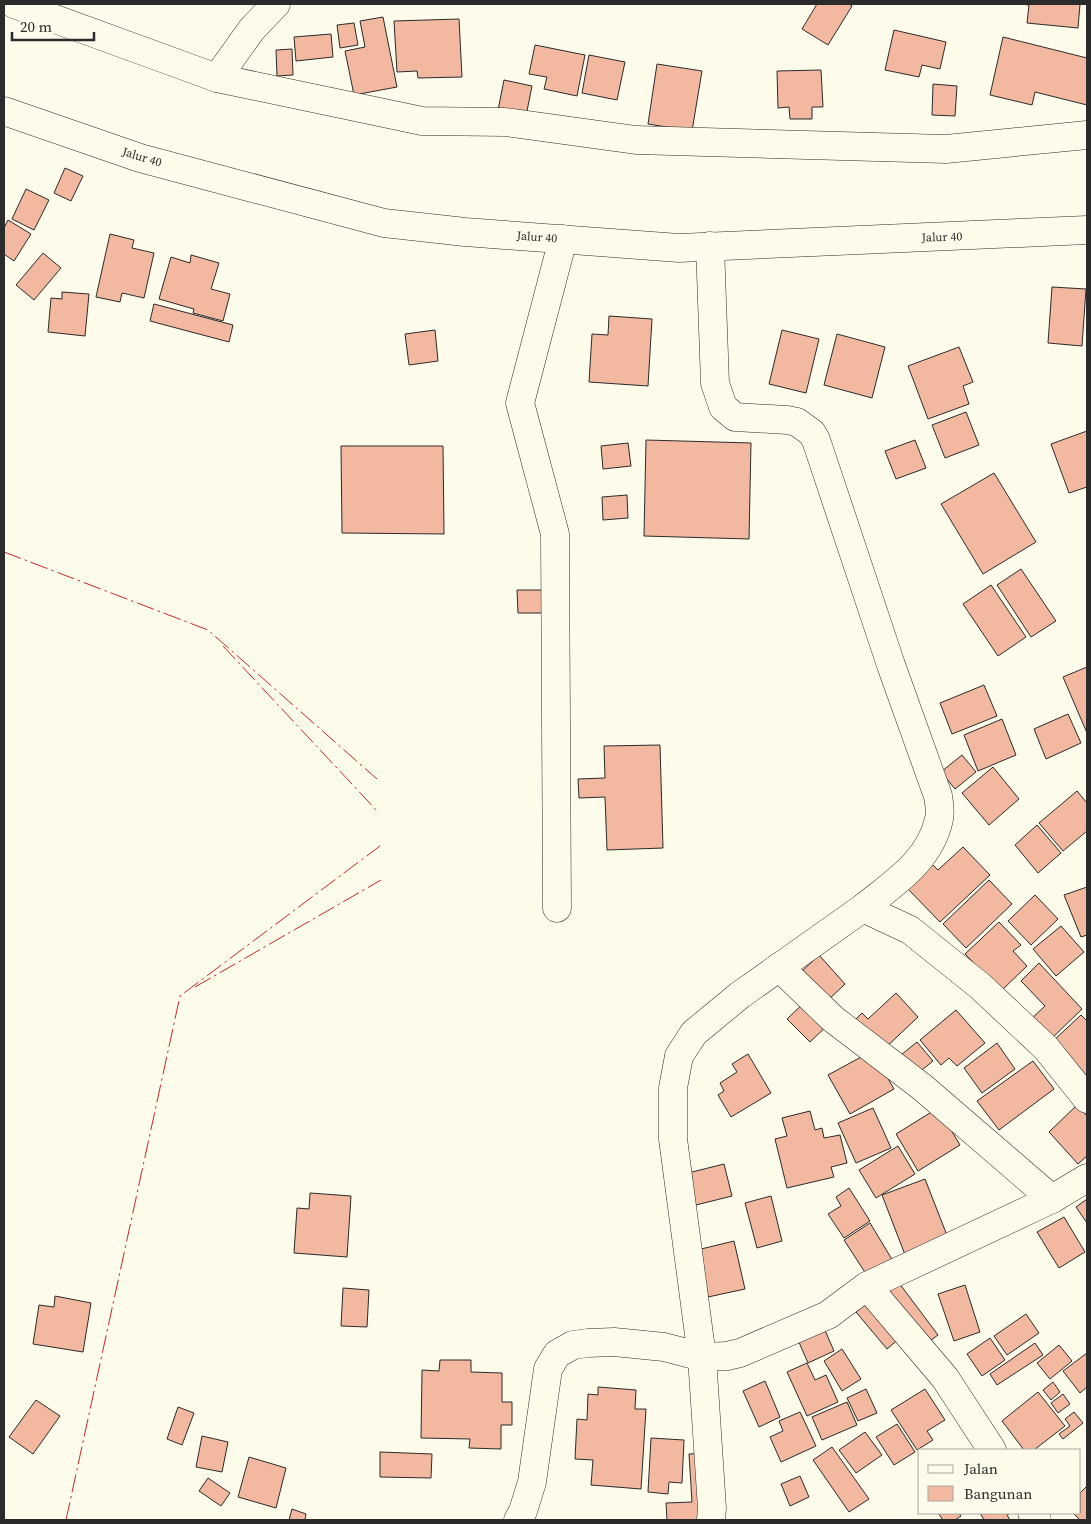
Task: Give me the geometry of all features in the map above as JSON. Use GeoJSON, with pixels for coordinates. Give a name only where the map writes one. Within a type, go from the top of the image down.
{"type":"FeatureCollection","features":[{"type":"Feature","properties":{"kind":"main road"},"geometry":{"type":"LineString","coordinates":[[14,4],[217,78],[422,121],[505,122],[636,140],[946,149],[1087,135]]}},
{"type":"Feature","properties":{"kind":"main road"},"geometry":{"type":"LineString","coordinates":[[217,78],[252,29],[276,4]]}},
{"type":"Feature","properties":{"kind":"main road","name":"Jalur 40"},"geometry":{"type":"LineString","coordinates":[[4,111],[140,158],[384,223],[465,232],[679,248],[1087,230]]}},
{"type":"Feature","properties":{"kind":"main road"},"geometry":{"type":"LineString","coordinates":[[557,908],[555,534],[520,403],[563,239]]}},
{"type":"Feature","properties":{"kind":"main road"},"geometry":{"type":"LineString","coordinates":[[710,246],[715,383],[723,407],[735,417],[787,420],[797,422],[812,432],[891,665],[938,796],[940,818],[923,856],[906,874],[779,967],[694,1033],[678,1056],[673,1088],[673,1139],[702,1357],[712,1508],[710,1520]]}},
{"type":"Feature","properties":{"kind":"main road"},"geometry":{"type":"LineString","coordinates":[[862,908],[910,930],[980,986],[1046,1048],[1087,1100]]}},
{"type":"Feature","properties":{"kind":"main road"},"geometry":{"type":"LineString","coordinates":[[779,967],[833,1019],[922,1087],[1052,1198]]}},
{"type":"Feature","properties":{"kind":"main road"},"geometry":{"type":"LineString","coordinates":[[518,1520],[524,1511],[532,1482],[548,1369],[558,1354],[573,1345],[614,1342],[664,1348],[702,1357],[727,1356],[740,1353],[811,1324],[828,1315],[867,1286],[1052,1198],[1087,1178]]}},
{"type":"Feature","properties":{"kind":"main road"},"geometry":{"type":"LineString","coordinates":[[867,1286],[945,1378],[991,1449]]}},
{"type":"Feature","properties":{"kind":"building"},"geometry":{"type":"Polygon","coordinates":[[[817,4],[849,4],[852,6],[828,45],[802,29],[817,4]]]}},
{"type":"Feature","properties":{"kind":"building"},"geometry":{"type":"Polygon","coordinates":[[[1020,4],[1080,4],[1078,28],[1027,23],[1029,5],[1020,4]]]}},
{"type":"Feature","properties":{"kind":"building"},"geometry":{"type":"Polygon","coordinates":[[[383,17],[397,87],[354,95],[345,51],[365,47],[360,21],[383,17]]]}},
{"type":"Feature","properties":{"kind":"building"},"geometry":{"type":"Polygon","coordinates":[[[459,19],[462,77],[418,78],[417,71],[397,72],[394,21],[459,19]]]}},
{"type":"Feature","properties":{"kind":"building"},"geometry":{"type":"Polygon","coordinates":[[[354,23],[358,45],[340,48],[337,25],[354,23]]]}},
{"type":"Feature","properties":{"kind":"building"},"geometry":{"type":"Polygon","coordinates":[[[894,30],[946,42],[940,69],[922,65],[919,77],[885,70],[894,30]]]}},
{"type":"Feature","properties":{"kind":"building"},"geometry":{"type":"Polygon","coordinates":[[[331,34],[333,57],[296,61],[294,37],[331,34]]]}},
{"type":"Feature","properties":{"kind":"building"},"geometry":{"type":"Polygon","coordinates":[[[1003,37],[1087,58],[1087,105],[1035,92],[1032,105],[990,95],[1003,37]]]}},
{"type":"Feature","properties":{"kind":"building"},"geometry":{"type":"Polygon","coordinates":[[[535,45],[585,55],[577,96],[544,89],[547,77],[529,74],[535,45]]]}},
{"type":"Feature","properties":{"kind":"building"},"geometry":{"type":"Polygon","coordinates":[[[292,49],[293,75],[277,76],[276,50],[292,49]]]}},
{"type":"Feature","properties":{"kind":"building"},"geometry":{"type":"Polygon","coordinates":[[[589,55],[625,62],[617,100],[582,93],[589,55]]]}},
{"type":"Feature","properties":{"kind":"building"},"geometry":{"type":"Polygon","coordinates":[[[657,64],[702,71],[692,131],[648,124],[657,64]]]}},
{"type":"Feature","properties":{"kind":"building"},"geometry":{"type":"Polygon","coordinates":[[[821,70],[823,107],[812,107],[812,119],[790,119],[789,107],[778,108],[777,71],[821,70]]]}},
{"type":"Feature","properties":{"kind":"building"},"geometry":{"type":"Polygon","coordinates":[[[504,80],[532,86],[525,121],[497,115],[504,80]]]}},
{"type":"Feature","properties":{"kind":"building"},"geometry":{"type":"Polygon","coordinates":[[[933,84],[957,86],[955,116],[932,115],[933,84]]]}},
{"type":"Feature","properties":{"kind":"building"},"geometry":{"type":"Polygon","coordinates":[[[65,168],[83,176],[71,201],[54,193],[65,168]]]}},
{"type":"Feature","properties":{"kind":"building"},"geometry":{"type":"Polygon","coordinates":[[[26,189],[49,200],[34,230],[12,219],[26,189]]]}},
{"type":"Feature","properties":{"kind":"building"},"geometry":{"type":"Polygon","coordinates":[[[8,220],[31,234],[14,261],[4,254],[4,228],[8,220]]]}},
{"type":"Feature","properties":{"kind":"building"},"geometry":{"type":"Polygon","coordinates":[[[110,234],[134,240],[132,248],[154,253],[144,298],[122,293],[120,302],[96,297],[110,234]]]}},
{"type":"Feature","properties":{"kind":"building"},"geometry":{"type":"Polygon","coordinates":[[[43,253],[61,268],[34,300],[16,285],[43,253]]]}},
{"type":"Feature","properties":{"kind":"building"},"geometry":{"type":"Polygon","coordinates":[[[191,255],[219,263],[211,289],[230,294],[223,321],[193,313],[194,309],[159,299],[171,257],[190,263],[191,255]]]}},
{"type":"Feature","properties":{"kind":"building"},"geometry":{"type":"Polygon","coordinates":[[[1052,287],[1086,289],[1082,346],[1048,343],[1052,287]]]}},
{"type":"Feature","properties":{"kind":"building"},"geometry":{"type":"Polygon","coordinates":[[[62,292],[89,294],[85,336],[48,332],[51,298],[62,299],[62,292]]]}},
{"type":"Feature","properties":{"kind":"building"},"geometry":{"type":"Polygon","coordinates":[[[154,304],[233,325],[229,342],[150,321],[154,304]]]}},
{"type":"Feature","properties":{"kind":"building"},"geometry":{"type":"Polygon","coordinates":[[[609,316],[652,319],[648,386],[589,382],[592,334],[608,335],[609,316]]]}},
{"type":"Feature","properties":{"kind":"building"},"geometry":{"type":"Polygon","coordinates":[[[435,330],[438,361],[409,365],[405,334],[435,330]]]}},
{"type":"Feature","properties":{"kind":"building"},"geometry":{"type":"Polygon","coordinates":[[[782,330],[819,339],[806,393],[769,384],[782,330]]]}},
{"type":"Feature","properties":{"kind":"building"},"geometry":{"type":"Polygon","coordinates":[[[837,334],[885,347],[872,398],[824,385],[837,334]]]}},
{"type":"Feature","properties":{"kind":"building"},"geometry":{"type":"Polygon","coordinates":[[[959,347],[973,382],[963,386],[969,404],[928,419],[908,366],[959,347]]]}},
{"type":"Feature","properties":{"kind":"building"},"geometry":{"type":"Polygon","coordinates":[[[966,412],[979,445],[945,458],[932,425],[966,412]]]}},
{"type":"Feature","properties":{"kind":"building"},"geometry":{"type":"Polygon","coordinates":[[[1087,431],[1087,487],[1069,493],[1051,444],[1087,431]]]}},
{"type":"Feature","properties":{"kind":"building"},"geometry":{"type":"Polygon","coordinates":[[[646,440],[751,443],[749,539],[644,536],[646,440]]]}},
{"type":"Feature","properties":{"kind":"building"},"geometry":{"type":"Polygon","coordinates":[[[915,440],[926,468],[896,479],[885,451],[915,440]]]}},
{"type":"Feature","properties":{"kind":"building"},"geometry":{"type":"Polygon","coordinates":[[[628,443],[631,466],[603,469],[601,446],[628,443]]]}},
{"type":"Feature","properties":{"kind":"building"},"geometry":{"type":"Polygon","coordinates":[[[341,446],[443,446],[444,534],[342,533],[341,446]]]}},
{"type":"Feature","properties":{"kind":"building"},"geometry":{"type":"Polygon","coordinates":[[[994,473],[1036,542],[983,574],[941,504],[994,473]]]}},
{"type":"Feature","properties":{"kind":"building"},"geometry":{"type":"Polygon","coordinates":[[[627,495],[628,518],[603,520],[602,497],[627,495]]]}},
{"type":"Feature","properties":{"kind":"building"},"geometry":{"type":"Polygon","coordinates":[[[1021,569],[1056,621],[1031,637],[997,585],[1021,569]]]}},
{"type":"Feature","properties":{"kind":"building"},"geometry":{"type":"Polygon","coordinates":[[[991,585],[1026,637],[998,656],[963,604],[991,585]]]}},
{"type":"Feature","properties":{"kind":"building"},"geometry":{"type":"Polygon","coordinates":[[[517,590],[544,590],[545,613],[518,613],[517,590]]]}},
{"type":"Feature","properties":{"kind":"building"},"geometry":{"type":"Polygon","coordinates":[[[1087,667],[1087,733],[1063,677],[1087,667]]]}},
{"type":"Feature","properties":{"kind":"building"},"geometry":{"type":"Polygon","coordinates":[[[984,685],[997,716],[952,734],[940,703],[984,685]]]}},
{"type":"Feature","properties":{"kind":"building"},"geometry":{"type":"Polygon","coordinates":[[[1068,714],[1081,743],[1046,759],[1034,729],[1068,714]]]}},
{"type":"Feature","properties":{"kind":"building"},"geometry":{"type":"Polygon","coordinates":[[[1002,719],[1016,755],[978,771],[964,735],[1002,719]]]}},
{"type":"Feature","properties":{"kind":"building"},"geometry":{"type":"Polygon","coordinates":[[[660,745],[663,848],[607,850],[605,797],[579,798],[578,779],[605,778],[604,746],[660,745]]]}},
{"type":"Feature","properties":{"kind":"building"},"geometry":{"type":"Polygon","coordinates":[[[962,755],[976,772],[955,789],[941,772],[962,755]]]}},
{"type":"Feature","properties":{"kind":"building"},"geometry":{"type":"Polygon","coordinates":[[[993,767],[1019,799],[989,825],[962,793],[993,767]]]}},
{"type":"Feature","properties":{"kind":"building"},"geometry":{"type":"Polygon","coordinates":[[[1077,791],[1087,803],[1087,831],[1063,851],[1039,823],[1077,791]]]}},
{"type":"Feature","properties":{"kind":"building"},"geometry":{"type":"Polygon","coordinates":[[[1037,825],[1061,853],[1038,873],[1015,845],[1037,825]]]}},
{"type":"Feature","properties":{"kind":"building"},"geometry":{"type":"Polygon","coordinates":[[[963,847],[990,875],[940,922],[906,887],[931,863],[938,870],[963,847]]]}},
{"type":"Feature","properties":{"kind":"building"},"geometry":{"type":"Polygon","coordinates":[[[989,880],[1012,904],[966,948],[943,924],[989,880]]]}},
{"type":"Feature","properties":{"kind":"building"},"geometry":{"type":"Polygon","coordinates":[[[1087,887],[1087,935],[1081,937],[1064,895],[1087,887]]]}},
{"type":"Feature","properties":{"kind":"building"},"geometry":{"type":"Polygon","coordinates":[[[1035,895],[1058,919],[1031,945],[1008,921],[1035,895]]]}},
{"type":"Feature","properties":{"kind":"building"},"geometry":{"type":"Polygon","coordinates":[[[999,922],[1021,945],[1013,951],[1027,966],[1001,991],[965,954],[999,922]]]}},
{"type":"Feature","properties":{"kind":"building"},"geometry":{"type":"Polygon","coordinates":[[[1061,926],[1084,952],[1056,976],[1033,949],[1061,926]]]}},
{"type":"Feature","properties":{"kind":"building"},"geometry":{"type":"Polygon","coordinates":[[[819,955],[845,984],[825,1003],[798,975],[819,955]]]}},
{"type":"Feature","properties":{"kind":"building"},"geometry":{"type":"Polygon","coordinates":[[[1039,963],[1082,1009],[1050,1040],[1031,1019],[1045,1006],[1021,981],[1039,963]]]}},
{"type":"Feature","properties":{"kind":"building"},"geometry":{"type":"Polygon","coordinates":[[[896,993],[918,1017],[881,1052],[853,1022],[862,1013],[868,1019],[896,993]]]}},
{"type":"Feature","properties":{"kind":"building"},"geometry":{"type":"Polygon","coordinates":[[[808,999],[831,1022],[810,1042],[787,1019],[808,999]]]}},
{"type":"Feature","properties":{"kind":"building"},"geometry":{"type":"Polygon","coordinates":[[[956,1010],[985,1043],[957,1066],[949,1058],[941,1065],[920,1040],[956,1010]]]}},
{"type":"Feature","properties":{"kind":"building"},"geometry":{"type":"Polygon","coordinates":[[[1081,1015],[1087,1021],[1087,1078],[1052,1042],[1081,1015]]]}},
{"type":"Feature","properties":{"kind":"building"},"geometry":{"type":"Polygon","coordinates":[[[917,1042],[933,1061],[917,1074],[901,1055],[917,1042]]]}},
{"type":"Feature","properties":{"kind":"building"},"geometry":{"type":"Polygon","coordinates":[[[997,1043],[1015,1069],[982,1093],[964,1068],[997,1043]]]}},
{"type":"Feature","properties":{"kind":"building"},"geometry":{"type":"Polygon","coordinates":[[[872,1051],[894,1089],[850,1114],[828,1075],[872,1051]]]}},
{"type":"Feature","properties":{"kind":"building"},"geometry":{"type":"Polygon","coordinates":[[[748,1054],[771,1093],[731,1117],[718,1095],[724,1091],[720,1083],[737,1072],[732,1064],[748,1054]]]}},
{"type":"Feature","properties":{"kind":"building"},"geometry":{"type":"Polygon","coordinates":[[[1033,1061],[1054,1089],[999,1130],[977,1101],[1033,1061]]]}},
{"type":"Feature","properties":{"kind":"building"},"geometry":{"type":"Polygon","coordinates":[[[1077,1105],[1087,1116],[1087,1156],[1078,1164],[1049,1132],[1077,1105]]]}},
{"type":"Feature","properties":{"kind":"building"},"geometry":{"type":"Polygon","coordinates":[[[873,1108],[891,1148],[856,1163],[838,1123],[873,1108]]]}},
{"type":"Feature","properties":{"kind":"building"},"geometry":{"type":"Polygon","coordinates":[[[938,1108],[960,1145],[918,1171],[896,1134],[938,1108]]]}},
{"type":"Feature","properties":{"kind":"building"},"geometry":{"type":"Polygon","coordinates":[[[810,1111],[815,1130],[822,1128],[824,1138],[840,1135],[847,1163],[831,1167],[834,1177],[787,1188],[775,1139],[787,1136],[782,1118],[810,1111]]]}},
{"type":"Feature","properties":{"kind":"building"},"geometry":{"type":"Polygon","coordinates":[[[898,1146],[915,1174],[876,1198],[859,1170],[898,1146]]]}},
{"type":"Feature","properties":{"kind":"building"},"geometry":{"type":"Polygon","coordinates":[[[724,1164],[732,1196],[692,1206],[684,1174],[724,1164]]]}},
{"type":"Feature","properties":{"kind":"building"},"geometry":{"type":"Polygon","coordinates":[[[925,1179],[950,1243],[907,1260],[882,1195],[925,1179]]]}},
{"type":"Feature","properties":{"kind":"building"},"geometry":{"type":"Polygon","coordinates":[[[849,1188],[870,1221],[844,1238],[828,1214],[841,1206],[836,1197],[849,1188]]]}},
{"type":"Feature","properties":{"kind":"building"},"geometry":{"type":"Polygon","coordinates":[[[310,1193],[351,1196],[347,1257],[294,1253],[297,1208],[309,1209],[310,1193]]]}},
{"type":"Feature","properties":{"kind":"building"},"geometry":{"type":"Polygon","coordinates":[[[771,1196],[782,1241],[757,1248],[745,1203],[771,1196]]]}},
{"type":"Feature","properties":{"kind":"building"},"geometry":{"type":"Polygon","coordinates":[[[1087,1199],[1087,1223],[1076,1207],[1087,1199]]]}},
{"type":"Feature","properties":{"kind":"building"},"geometry":{"type":"Polygon","coordinates":[[[1064,1217],[1085,1252],[1059,1268],[1037,1232],[1064,1217]]]}},
{"type":"Feature","properties":{"kind":"building"},"geometry":{"type":"Polygon","coordinates":[[[870,1223],[893,1261],[868,1277],[844,1240],[870,1223]]]}},
{"type":"Feature","properties":{"kind":"building"},"geometry":{"type":"Polygon","coordinates":[[[734,1241],[745,1289],[708,1297],[697,1250],[734,1241]]]}},
{"type":"Feature","properties":{"kind":"building"},"geometry":{"type":"Polygon","coordinates":[[[899,1283],[938,1335],[923,1346],[884,1294],[899,1283]]]}},
{"type":"Feature","properties":{"kind":"building"},"geometry":{"type":"Polygon","coordinates":[[[965,1285],[980,1332],[954,1341],[938,1294],[965,1285]]]}},
{"type":"Feature","properties":{"kind":"building"},"geometry":{"type":"Polygon","coordinates":[[[343,1288],[369,1290],[367,1327],[341,1326],[343,1288]]]}},
{"type":"Feature","properties":{"kind":"building"},"geometry":{"type":"Polygon","coordinates":[[[55,1296],[91,1303],[83,1352],[33,1344],[39,1305],[54,1307],[55,1296]]]}},
{"type":"Feature","properties":{"kind":"building"},"geometry":{"type":"Polygon","coordinates":[[[869,1301],[900,1338],[887,1349],[856,1312],[869,1301]]]}},
{"type":"Feature","properties":{"kind":"building"},"geometry":{"type":"Polygon","coordinates":[[[1026,1314],[1039,1333],[1007,1355],[994,1336],[1026,1314]]]}},
{"type":"Feature","properties":{"kind":"building"},"geometry":{"type":"Polygon","coordinates":[[[824,1328],[834,1351],[808,1363],[798,1340],[824,1328]]]}},
{"type":"Feature","properties":{"kind":"building"},"geometry":{"type":"Polygon","coordinates":[[[990,1338],[1005,1360],[982,1376],[967,1354],[990,1338]]]}},
{"type":"Feature","properties":{"kind":"building"},"geometry":{"type":"Polygon","coordinates":[[[1035,1343],[1043,1355],[997,1385],[990,1374],[1035,1343]]]}},
{"type":"Feature","properties":{"kind":"building"},"geometry":{"type":"Polygon","coordinates":[[[1059,1345],[1072,1361],[1050,1379],[1037,1363],[1059,1345]]]}},
{"type":"Feature","properties":{"kind":"building"},"geometry":{"type":"Polygon","coordinates":[[[842,1349],[861,1379],[842,1391],[824,1361],[842,1349]]]}},
{"type":"Feature","properties":{"kind":"building"},"geometry":{"type":"Polygon","coordinates":[[[1087,1353],[1087,1387],[1080,1393],[1063,1371],[1087,1353]]]}},
{"type":"Feature","properties":{"kind":"building"},"geometry":{"type":"Polygon","coordinates":[[[440,1360],[471,1360],[471,1372],[502,1373],[502,1402],[512,1402],[512,1425],[501,1425],[501,1449],[469,1448],[470,1439],[421,1438],[422,1370],[439,1371],[440,1360]]]}},
{"type":"Feature","properties":{"kind":"building"},"geometry":{"type":"Polygon","coordinates":[[[807,1363],[815,1380],[826,1375],[838,1402],[807,1416],[787,1372],[807,1363]]]}},
{"type":"Feature","properties":{"kind":"building"},"geometry":{"type":"Polygon","coordinates":[[[765,1381],[780,1417],[759,1427],[743,1391],[765,1381]]]}},
{"type":"Feature","properties":{"kind":"building"},"geometry":{"type":"Polygon","coordinates":[[[1053,1382],[1060,1392],[1051,1400],[1043,1390],[1053,1382]]]}},
{"type":"Feature","properties":{"kind":"building"},"geometry":{"type":"Polygon","coordinates":[[[598,1387],[636,1390],[635,1409],[646,1409],[641,1489],[591,1485],[593,1460],[575,1459],[577,1419],[587,1420],[588,1394],[598,1395],[598,1387]]]}},
{"type":"Feature","properties":{"kind":"building"},"geometry":{"type":"Polygon","coordinates":[[[866,1389],[877,1413],[858,1421],[847,1398],[866,1389]]]}},
{"type":"Feature","properties":{"kind":"building"},"geometry":{"type":"Polygon","coordinates":[[[925,1389],[945,1420],[927,1431],[933,1440],[917,1450],[891,1410],[925,1389]]]}},
{"type":"Feature","properties":{"kind":"building"},"geometry":{"type":"Polygon","coordinates":[[[1038,1392],[1065,1426],[1035,1449],[1023,1449],[1002,1421],[1038,1392]]]}},
{"type":"Feature","properties":{"kind":"building"},"geometry":{"type":"Polygon","coordinates":[[[1063,1394],[1070,1404],[1058,1413],[1051,1403],[1063,1394]]]}},
{"type":"Feature","properties":{"kind":"building"},"geometry":{"type":"Polygon","coordinates":[[[36,1400],[60,1416],[33,1454],[9,1437],[36,1400]]]}},
{"type":"Feature","properties":{"kind":"building"},"geometry":{"type":"Polygon","coordinates":[[[847,1402],[857,1425],[822,1440],[812,1417],[847,1402]]]}},
{"type":"Feature","properties":{"kind":"building"},"geometry":{"type":"Polygon","coordinates":[[[178,1407],[194,1413],[182,1445],[167,1439],[178,1407]]]}},
{"type":"Feature","properties":{"kind":"building"},"geometry":{"type":"Polygon","coordinates":[[[800,1412],[816,1446],[781,1462],[770,1437],[783,1431],[779,1421],[800,1412]]]}},
{"type":"Feature","properties":{"kind":"building"},"geometry":{"type":"Polygon","coordinates":[[[1074,1412],[1083,1423],[1063,1439],[1059,1434],[1070,1426],[1065,1419],[1074,1412]]]}},
{"type":"Feature","properties":{"kind":"building"},"geometry":{"type":"Polygon","coordinates":[[[897,1424],[915,1452],[894,1465],[876,1437],[897,1424]]]}},
{"type":"Feature","properties":{"kind":"building"},"geometry":{"type":"Polygon","coordinates":[[[865,1432],[882,1455],[856,1473],[839,1450],[865,1432]]]}},
{"type":"Feature","properties":{"kind":"building"},"geometry":{"type":"Polygon","coordinates":[[[202,1436],[228,1442],[222,1472],[196,1467],[202,1436]]]}},
{"type":"Feature","properties":{"kind":"building"},"geometry":{"type":"Polygon","coordinates":[[[651,1438],[684,1440],[682,1483],[669,1482],[668,1494],[648,1492],[651,1438]]]}},
{"type":"Feature","properties":{"kind":"building"},"geometry":{"type":"Polygon","coordinates":[[[832,1447],[869,1499],[849,1512],[813,1460],[832,1447]]]}},
{"type":"Feature","properties":{"kind":"building"},"geometry":{"type":"Polygon","coordinates":[[[380,1452],[432,1454],[431,1478],[380,1477],[380,1452]]]}},
{"type":"Feature","properties":{"kind":"building"},"geometry":{"type":"Polygon","coordinates":[[[706,1453],[710,1520],[667,1520],[666,1503],[692,1502],[689,1454],[706,1453]]]}},
{"type":"Feature","properties":{"kind":"building"},"geometry":{"type":"Polygon","coordinates":[[[249,1457],[286,1468],[276,1508],[238,1497],[249,1457]]]}},
{"type":"Feature","properties":{"kind":"building"},"geometry":{"type":"Polygon","coordinates":[[[800,1476],[809,1497],[790,1506],[781,1484],[800,1476]]]}},
{"type":"Feature","properties":{"kind":"building"},"geometry":{"type":"Polygon","coordinates":[[[208,1478],[230,1493],[221,1506],[199,1491],[208,1478]]]}},
{"type":"Feature","properties":{"kind":"building"},"geometry":{"type":"Polygon","coordinates":[[[1087,1486],[1087,1520],[1080,1520],[1074,1514],[1081,1514],[1081,1492],[1087,1486]]]}},
{"type":"Feature","properties":{"kind":"building"},"geometry":{"type":"Polygon","coordinates":[[[292,1509],[306,1514],[305,1520],[289,1520],[292,1509]]]}},
{"type":"Feature","properties":{"kind":"building"},"geometry":{"type":"Polygon","coordinates":[[[939,1514],[960,1514],[961,1516],[955,1520],[943,1520],[939,1514]]]}},
{"type":"Feature","properties":{"kind":"building"},"geometry":{"type":"Polygon","coordinates":[[[981,1514],[1009,1514],[1007,1515],[1010,1520],[984,1520],[981,1514]]]}},
{"type":"Feature","properties":{"kind":"power"},"geometry":{"type":"LineString","coordinates":[[4,552],[208,630],[377,779]]}},
{"type":"Feature","properties":{"kind":"power"},"geometry":{"type":"LineString","coordinates":[[223,646],[379,813]]}},
{"type":"Feature","properties":{"kind":"power"},"geometry":{"type":"LineString","coordinates":[[66,1520],[180,996],[380,846]]}},
{"type":"Feature","properties":{"kind":"power"},"geometry":{"type":"LineString","coordinates":[[195,987],[381,880]]}}]}
